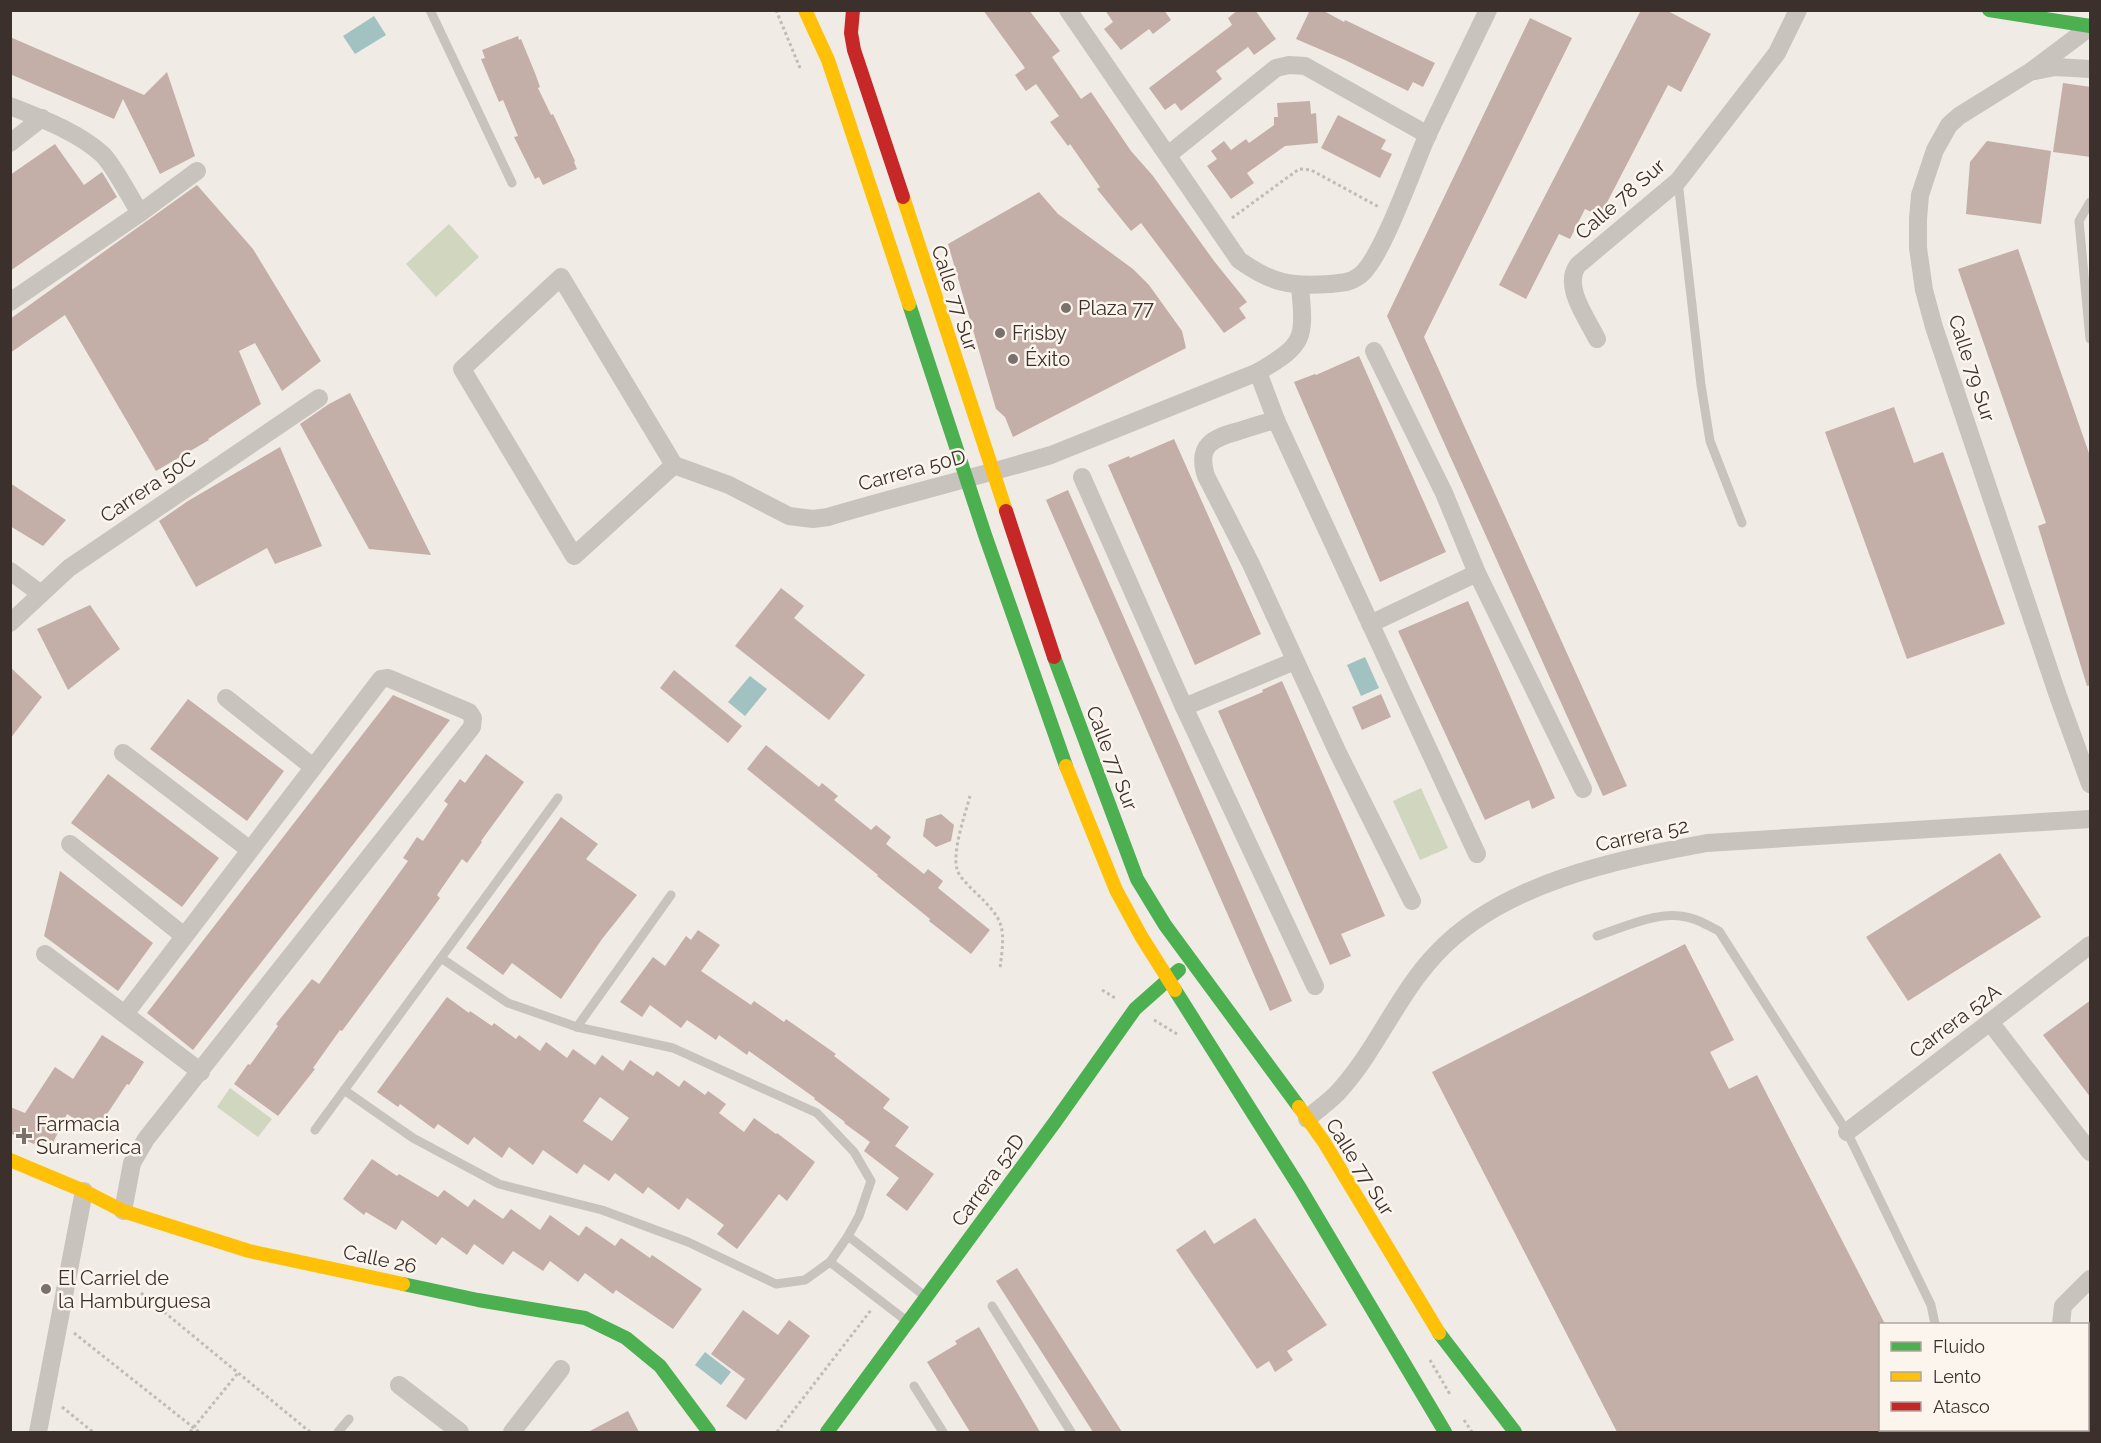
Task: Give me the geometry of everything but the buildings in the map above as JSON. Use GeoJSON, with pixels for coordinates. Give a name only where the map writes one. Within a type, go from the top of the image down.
{"type":"FeatureCollection","features":[{"type":"Feature","properties":{"kind":"main road"},"geometry":{"type":"LineString","coordinates":[[805,10],[828,60],[966,478],[1062,755],[1116,890],[1141,936],[1291,1173],[1445,1432]]}},
{"type":"Feature","properties":{"kind":"main road","name":"Calle 77 Sur"},"geometry":{"type":"LineString","coordinates":[[853,10],[851,33],[854,50],[1061,679],[1137,879],[1148,900],[1191,961],[1324,1142],[1426,1314],[1453,1353],[1515,1432]]}},
{"type":"Feature","properties":{"kind":"main road"},"geometry":{"type":"LineString","coordinates":[[1989,10],[2091,26]]}},
{"type":"Feature","properties":{"kind":"main road","name":"Carrera 52D"},"geometry":{"type":"LineString","coordinates":[[827,1432],[1055,1122],[1135,1009],[1168,978],[1191,961]]}},
{"type":"Feature","properties":{"kind":"main road","name":"Calle 26"},"geometry":{"type":"LineString","coordinates":[[10,1160],[84,1191],[123,1211],[249,1251],[478,1300],[585,1318],[626,1338],[660,1366],[709,1432]]}},
{"type":"Feature","properties":{"kind":"street"},"geometry":{"type":"LineString","coordinates":[[1068,10],[1239,260],[1255,272],[1270,279],[1300,286],[1346,283],[1361,276],[1374,257],[1428,135],[1488,10]]}},
{"type":"Feature","properties":{"kind":"street","name":"Calle 78 Sur"},"geometry":{"type":"LineString","coordinates":[[1597,339],[1575,293],[1571,280],[1573,272],[1578,265],[1678,181],[1777,53],[1798,10]]}},
{"type":"Feature","properties":{"kind":"street","name":"Calle 79 Sur"},"geometry":{"type":"LineString","coordinates":[[2091,26],[2030,72],[1971,108],[1949,125],[1935,150],[1920,195],[1918,219],[1918,248],[1924,290],[1934,327],[2056,693],[2091,784]]}},
{"type":"Feature","properties":{"kind":"street"},"geometry":{"type":"LineString","coordinates":[[1168,155],[1276,68],[1289,65],[1305,66],[1428,135]]}},
{"type":"Feature","properties":{"kind":"street"},"geometry":{"type":"LineString","coordinates":[[2030,72],[2055,67],[2091,69]]}},
{"type":"Feature","properties":{"kind":"street"},"geometry":{"type":"LineString","coordinates":[[10,106],[42,118],[72,134],[103,155],[140,213]]}},
{"type":"Feature","properties":{"kind":"street"},"geometry":{"type":"LineString","coordinates":[[10,143],[42,118]]}},
{"type":"Feature","properties":{"kind":"street"},"geometry":{"type":"LineString","coordinates":[[10,302],[197,171]]}},
{"type":"Feature","properties":{"kind":"street"},"geometry":{"type":"LineString","coordinates":[[561,277],[674,465],[574,556],[462,369],[561,277]]}},
{"type":"Feature","properties":{"kind":"street","name":"Carrera 50D"},"geometry":{"type":"LineString","coordinates":[[674,465],[729,485],[789,516],[813,519],[828,517],[992,472],[1051,455],[1257,372],[1286,355],[1298,342],[1303,323],[1300,286]]}},
{"type":"Feature","properties":{"kind":"street"},"geometry":{"type":"LineString","coordinates":[[1374,351],[1444,493],[1477,573],[1583,789]]}},
{"type":"Feature","properties":{"kind":"street"},"geometry":{"type":"LineString","coordinates":[[1257,372],[1276,420],[1477,854]]}},
{"type":"Feature","properties":{"kind":"street","name":"Carrera 50C"},"geometry":{"type":"LineString","coordinates":[[10,623],[69,568],[319,398]]}},
{"type":"Feature","properties":{"kind":"street"},"geometry":{"type":"LineString","coordinates":[[1276,420],[1219,436],[1209,442],[1202,464],[1338,753],[1412,901]]}},
{"type":"Feature","properties":{"kind":"street"},"geometry":{"type":"LineString","coordinates":[[1082,477],[1184,707],[1315,986]]}},
{"type":"Feature","properties":{"kind":"street"},"geometry":{"type":"LineString","coordinates":[[10,571],[41,594]]}},
{"type":"Feature","properties":{"kind":"street"},"geometry":{"type":"LineString","coordinates":[[1370,624],[1477,573]]}},
{"type":"Feature","properties":{"kind":"street"},"geometry":{"type":"LineString","coordinates":[[1184,707],[1295,661]]}},
{"type":"Feature","properties":{"kind":"street"},"geometry":{"type":"LineString","coordinates":[[123,1211],[132,1163],[139,1150],[472,727],[473,718],[469,712],[388,678],[381,679],[125,1014]]}},
{"type":"Feature","properties":{"kind":"street"},"geometry":{"type":"LineString","coordinates":[[226,698],[314,767]]}},
{"type":"Feature","properties":{"kind":"street"},"geometry":{"type":"LineString","coordinates":[[123,753],[250,850]]}},
{"type":"Feature","properties":{"kind":"street","name":"Carrera 52"},"geometry":{"type":"LineString","coordinates":[[1307,1119],[1341,1089],[1373,1045],[1400,998],[1436,953],[1475,920],[1538,888],[1588,869],[1707,843],[2091,819]]}},
{"type":"Feature","properties":{"kind":"street"},"geometry":{"type":"LineString","coordinates":[[70,844],[184,936]]}},
{"type":"Feature","properties":{"kind":"street","name":"Carrera 52A"},"geometry":{"type":"LineString","coordinates":[[1847,1132],[2091,945]]}},
{"type":"Feature","properties":{"kind":"street"},"geometry":{"type":"LineString","coordinates":[[45,954],[201,1072]]}},
{"type":"Feature","properties":{"kind":"street"},"geometry":{"type":"LineString","coordinates":[[1990,1022],[2091,1152]]}},
{"type":"Feature","properties":{"kind":"street"},"geometry":{"type":"LineString","coordinates":[[38,1432],[84,1191]]}},
{"type":"Feature","properties":{"kind":"street"},"geometry":{"type":"LineString","coordinates":[[2061,1323],[2064,1306],[2091,1279]]}},
{"type":"Feature","properties":{"kind":"street"},"geometry":{"type":"LineString","coordinates":[[512,1432],[561,1369]]}},
{"type":"Feature","properties":{"kind":"street"},"geometry":{"type":"LineString","coordinates":[[399,1385],[460,1432]]}},
{"type":"Feature","properties":{"kind":"lane"},"geometry":{"type":"LineString","coordinates":[[430,10],[512,183]]}},
{"type":"Feature","properties":{"kind":"lane"},"geometry":{"type":"LineString","coordinates":[[1678,181],[1701,385],[1710,441],[1742,523]]}},
{"type":"Feature","properties":{"kind":"lane"},"geometry":{"type":"LineString","coordinates":[[2091,202],[2079,221],[2091,339]]}},
{"type":"Feature","properties":{"kind":"lane"},"geometry":{"type":"LineString","coordinates":[[315,1130],[558,798]]}},
{"type":"Feature","properties":{"kind":"lane"},"geometry":{"type":"LineString","coordinates":[[577,1027],[671,895]]}},
{"type":"Feature","properties":{"kind":"lane"},"geometry":{"type":"LineString","coordinates":[[1597,936],[1659,917],[1680,916],[1702,922],[1719,931],[1847,1132],[1931,1305],[1935,1323]]}},
{"type":"Feature","properties":{"kind":"lane"},"geometry":{"type":"LineString","coordinates":[[345,1090],[413,1138],[499,1184],[602,1209],[688,1242],[776,1284],[805,1280],[830,1262],[859,1216],[871,1181],[854,1152],[817,1113],[674,1048],[577,1027],[508,1003],[441,958]]}},
{"type":"Feature","properties":{"kind":"lane"},"geometry":{"type":"LineString","coordinates":[[848,1236],[926,1297]]}},
{"type":"Feature","properties":{"kind":"lane"},"geometry":{"type":"LineString","coordinates":[[830,1262],[908,1322]]}},
{"type":"Feature","properties":{"kind":"lane"},"geometry":{"type":"LineString","coordinates":[[992,1306],[1071,1432]]}},
{"type":"Feature","properties":{"kind":"lane"},"geometry":{"type":"LineString","coordinates":[[914,1386],[943,1432]]}},
{"type":"Feature","properties":{"kind":"lane"},"geometry":{"type":"LineString","coordinates":[[338,1432],[349,1419]]}},
{"type":"Feature","properties":{"kind":"path"},"geometry":{"type":"LineString","coordinates":[[776,10],[800,68]]}},
{"type":"Feature","properties":{"kind":"path"},"geometry":{"type":"LineString","coordinates":[[1216,229],[1299,169],[1304,168],[1394,216]]}},
{"type":"Feature","properties":{"kind":"path"},"geometry":{"type":"LineString","coordinates":[[970,796],[957,845],[957,870],[969,886],[996,912],[1002,925],[1004,934],[1000,969]]}},
{"type":"Feature","properties":{"kind":"path"},"geometry":{"type":"LineString","coordinates":[[141,1293],[310,1432]]}},
{"type":"Feature","properties":{"kind":"path"},"geometry":{"type":"LineString","coordinates":[[777,1432],[879,1300]]}},
{"type":"Feature","properties":{"kind":"path"},"geometry":{"type":"LineString","coordinates":[[59,1322],[200,1432]]}},
{"type":"Feature","properties":{"kind":"path"},"geometry":{"type":"LineString","coordinates":[[190,1432],[238,1373]]}},
{"type":"Feature","properties":{"kind":"path"},"geometry":{"type":"LineString","coordinates":[[46,1395],[93,1432]]}},
{"type":"Feature","properties":{"kind":"green space"},"geometry":{"type":"Polygon","coordinates":[[[449,224],[479,257],[436,297],[406,264],[449,224]]]}},
{"type":"Feature","properties":{"kind":"green space"},"geometry":{"type":"Polygon","coordinates":[[[1421,788],[1448,848],[1420,860],[1393,801],[1421,788]]]}},
{"type":"Feature","properties":{"kind":"green space"},"geometry":{"type":"Polygon","coordinates":[[[230,1088],[272,1119],[258,1137],[217,1107],[230,1088]]]}},
{"type":"Feature","properties":{"kind":"water"},"geometry":{"type":"Polygon","coordinates":[[[374,16],[386,35],[355,54],[343,36],[374,16]]]}},
{"type":"Feature","properties":{"kind":"water"},"geometry":{"type":"Polygon","coordinates":[[[1365,657],[1379,688],[1361,696],[1347,665],[1365,657]]]}},
{"type":"Feature","properties":{"kind":"water"},"geometry":{"type":"Polygon","coordinates":[[[750,676],[767,689],[745,716],[728,702],[750,676]]]}},
{"type":"Feature","properties":{"kind":"water"},"geometry":{"type":"Polygon","coordinates":[[[705,1352],[731,1372],[721,1385],[695,1365],[705,1352]]]}},
{"type":"Feature","properties":{"kind":"traffic: fast"},"geometry":{"type":"LineString","coordinates":[[1989,10],[2090,26]]}},
{"type":"Feature","properties":{"kind":"traffic: fast"},"geometry":{"type":"LineString","coordinates":[[909,304],[985,535],[1066,766]]}},
{"type":"Feature","properties":{"kind":"traffic: fast"},"geometry":{"type":"LineString","coordinates":[[1054,657],[1137,879],[1165,925],[1299,1107]]}},
{"type":"Feature","properties":{"kind":"traffic: fast"},"geometry":{"type":"LineString","coordinates":[[827,1432],[1055,1122],[1135,1009],[1179,970]]}},
{"type":"Feature","properties":{"kind":"traffic: fast"},"geometry":{"type":"LineString","coordinates":[[1175,990],[1300,1188],[1445,1432]]}},
{"type":"Feature","properties":{"kind":"traffic: fast"},"geometry":{"type":"LineString","coordinates":[[403,1284],[478,1300],[585,1318],[626,1338],[660,1366],[709,1432]]}},
{"type":"Feature","properties":{"kind":"traffic: fast"},"geometry":{"type":"LineString","coordinates":[[1439,1333],[1515,1432]]}},
{"type":"Feature","properties":{"kind":"traffic: slow"},"geometry":{"type":"LineString","coordinates":[[805,10],[828,60],[909,304]]}},
{"type":"Feature","properties":{"kind":"traffic: slow"},"geometry":{"type":"LineString","coordinates":[[903,197],[1006,511]]}},
{"type":"Feature","properties":{"kind":"traffic: slow"},"geometry":{"type":"LineString","coordinates":[[1066,766],[1116,890],[1141,936],[1175,990]]}},
{"type":"Feature","properties":{"kind":"traffic: slow"},"geometry":{"type":"LineString","coordinates":[[1299,1107],[1324,1142],[1439,1333]]}},
{"type":"Feature","properties":{"kind":"traffic: slow"},"geometry":{"type":"LineString","coordinates":[[10,1160],[84,1191],[123,1211],[249,1251],[403,1284]]}},
{"type":"Feature","properties":{"kind":"traffic: jam"},"geometry":{"type":"LineString","coordinates":[[853,10],[851,33],[854,50],[903,197]]}},
{"type":"Feature","properties":{"kind":"traffic: jam"},"geometry":{"type":"LineString","coordinates":[[1006,511],[1054,657]]}},
{"type":"Feature","properties":{"kind":"place","name":"Plaza 77"},"geometry":{"type":"Point","coordinates":[1066,308]}},
{"type":"Feature","properties":{"kind":"place","name":"Frisby"},"geometry":{"type":"Point","coordinates":[1000,333]}},
{"type":"Feature","properties":{"kind":"place","name":"Éxito"},"geometry":{"type":"Point","coordinates":[1013,359]}},
{"type":"Feature","properties":{"kind":"place","name":"Farmacia Suramerica"},"geometry":{"type":"Point","coordinates":[24,1136]}},
{"type":"Feature","properties":{"kind":"place","name":"El Carriel de la Hamburguesa"},"geometry":{"type":"Point","coordinates":[46,1289]}}]}
